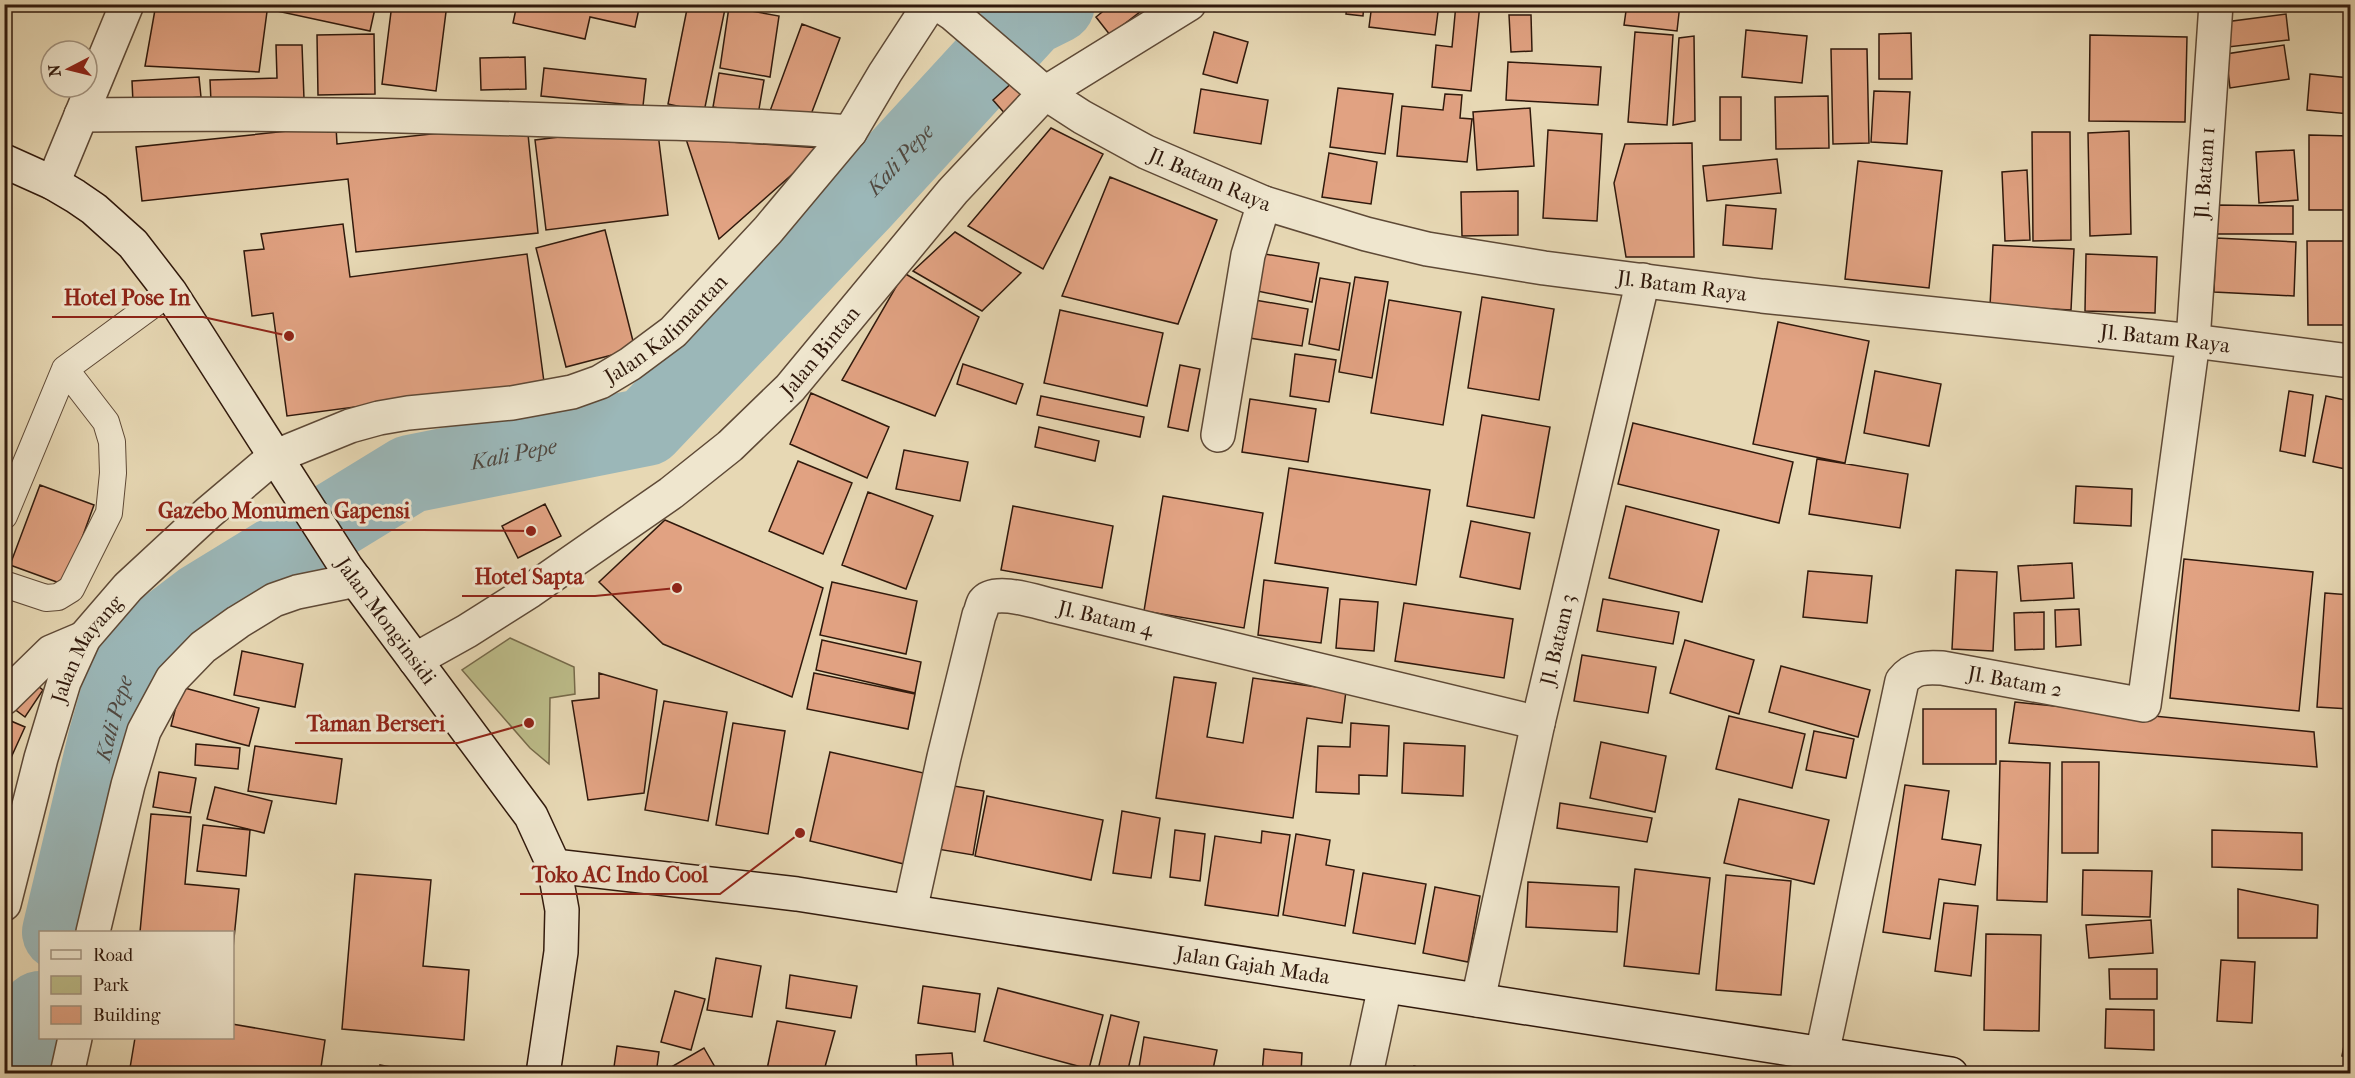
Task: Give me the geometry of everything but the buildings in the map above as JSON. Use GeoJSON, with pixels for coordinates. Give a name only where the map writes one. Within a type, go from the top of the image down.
{"type":"FeatureCollection","features":[{"type":"Feature","properties":{"kind":"street"},"geometry":{"type":"LineString","coordinates":[[22,171],[81,115],[127,4]]}},
{"type":"Feature","properties":{"kind":"street","name":"Jalan Bintan"},"geometry":{"type":"LineString","coordinates":[[416,660],[530,591],[671,493],[730,446],[790,388],[953,191],[1045,93],[1189,4]]}},
{"type":"Feature","properties":{"kind":"street","name":"Jl. Batam 1"},"geometry":{"type":"LineString","coordinates":[[2193,341],[2216,4]]}},
{"type":"Feature","properties":{"kind":"street","name":"Jl. Batam Raya"},"geometry":{"type":"LineString","coordinates":[[941,8],[1045,93],[1082,117],[1146,152],[1264,203],[1366,234],[1427,249],[1544,268],[1762,296],[2193,341],[2350,361]]}},
{"type":"Feature","properties":{"kind":"street","name":"Jalan Kalimantan"},"geometry":{"type":"LineString","coordinates":[[281,468],[350,426],[408,413],[512,404],[572,392],[600,382],[630,364],[673,332],[768,230],[850,132],[885,73],[941,8]]}},
{"type":"Feature","properties":{"kind":"street"},"geometry":{"type":"LineString","coordinates":[[81,115],[248,112],[455,116],[787,127],[850,132]]}},
{"type":"Feature","properties":{"kind":"street","name":"Jalan Monginsidi"},"geometry":{"type":"LineString","coordinates":[[22,171],[94,208],[133,244],[170,292],[351,574],[531,816],[554,866],[562,910],[561,952],[543,1074]]}},
{"type":"Feature","properties":{"kind":"street"},"geometry":{"type":"LineString","coordinates":[[1218,435],[1248,255],[1264,203]]}},
{"type":"Feature","properties":{"kind":"street","name":"Jl. Batam 3"},"geometry":{"type":"LineString","coordinates":[[1478,1000],[1538,723],[1643,280]]}},
{"type":"Feature","properties":{"kind":"street","name":"Jl. Batam 2"},"geometry":{"type":"LineString","coordinates":[[1822,1054],[1902,681],[1909,673],[1923,667],[1942,668],[2144,705],[2193,341]]}},
{"type":"Feature","properties":{"kind":"street","name":"Jalan Mayang"},"geometry":{"type":"LineString","coordinates":[[4,903],[41,758],[64,682],[84,638],[128,587],[200,520],[281,468]]}},
{"type":"Feature","properties":{"kind":"street"},"geometry":{"type":"LineString","coordinates":[[93,931],[144,731],[172,679],[203,647],[274,600],[351,574]]}},
{"type":"Feature","properties":{"kind":"street","name":"Jl. Batam 4"},"geometry":{"type":"LineString","coordinates":[[910,911],[944,757],[977,626],[984,602],[992,596],[1005,595],[1054,606],[1538,723]]}},
{"type":"Feature","properties":{"kind":"street"},"geometry":{"type":"LineString","coordinates":[[4,698],[51,652],[84,638]]}},
{"type":"Feature","properties":{"kind":"street","name":"Jalan Gajah Mada"},"geometry":{"type":"LineString","coordinates":[[554,866],[797,894],[1952,1074]]}},
{"type":"Feature","properties":{"kind":"street"},"geometry":{"type":"LineString","coordinates":[[1366,1074],[1385,986]]}},
{"type":"Feature","properties":{"kind":"street"},"geometry":{"type":"LineString","coordinates":[[67,1074],[75,1039]]}},
{"type":"Feature","properties":{"kind":"lane"},"geometry":{"type":"LineString","coordinates":[[4,516],[65,369],[170,292]]}},
{"type":"Feature","properties":{"kind":"lane"},"geometry":{"type":"LineString","coordinates":[[4,584],[46,598],[58,597],[71,589],[109,513],[113,473],[112,442],[106,422],[65,369]]}},
{"type":"Feature","properties":{"kind":"green space"},"geometry":{"type":"Polygon","coordinates":[[[510,638],[574,667],[575,694],[550,698],[549,764],[530,748],[462,670],[510,638]]]}},
{"type":"Feature","properties":{"kind":"waterway","name":"Kali Pepe"},"geometry":{"type":"LineString","coordinates":[[61,931],[107,739],[131,655],[201,602],[410,474],[646,427],[861,201],[1030,17],[1056,4]]}},
{"type":"Feature","properties":{"kind":"waterway","name":"Kali Pepe"},"geometry":{"type":"LineString","coordinates":[[23,1074],[39,1014]]}},
{"type":"Feature","properties":{"kind":"place","name":"Hotel Pose In"},"geometry":{"type":"Point","coordinates":[289,336]}},
{"type":"Feature","properties":{"kind":"place","name":"Gazebo Monumen Gapensi"},"geometry":{"type":"Point","coordinates":[531,531]}},
{"type":"Feature","properties":{"kind":"place","name":"Hotel Sapta"},"geometry":{"type":"Point","coordinates":[677,588]}},
{"type":"Feature","properties":{"kind":"place","name":"Taman Berseri"},"geometry":{"type":"Point","coordinates":[529,723]}},
{"type":"Feature","properties":{"kind":"place","name":"Toko AC Indo Cool"},"geometry":{"type":"Point","coordinates":[800,833]}}]}
